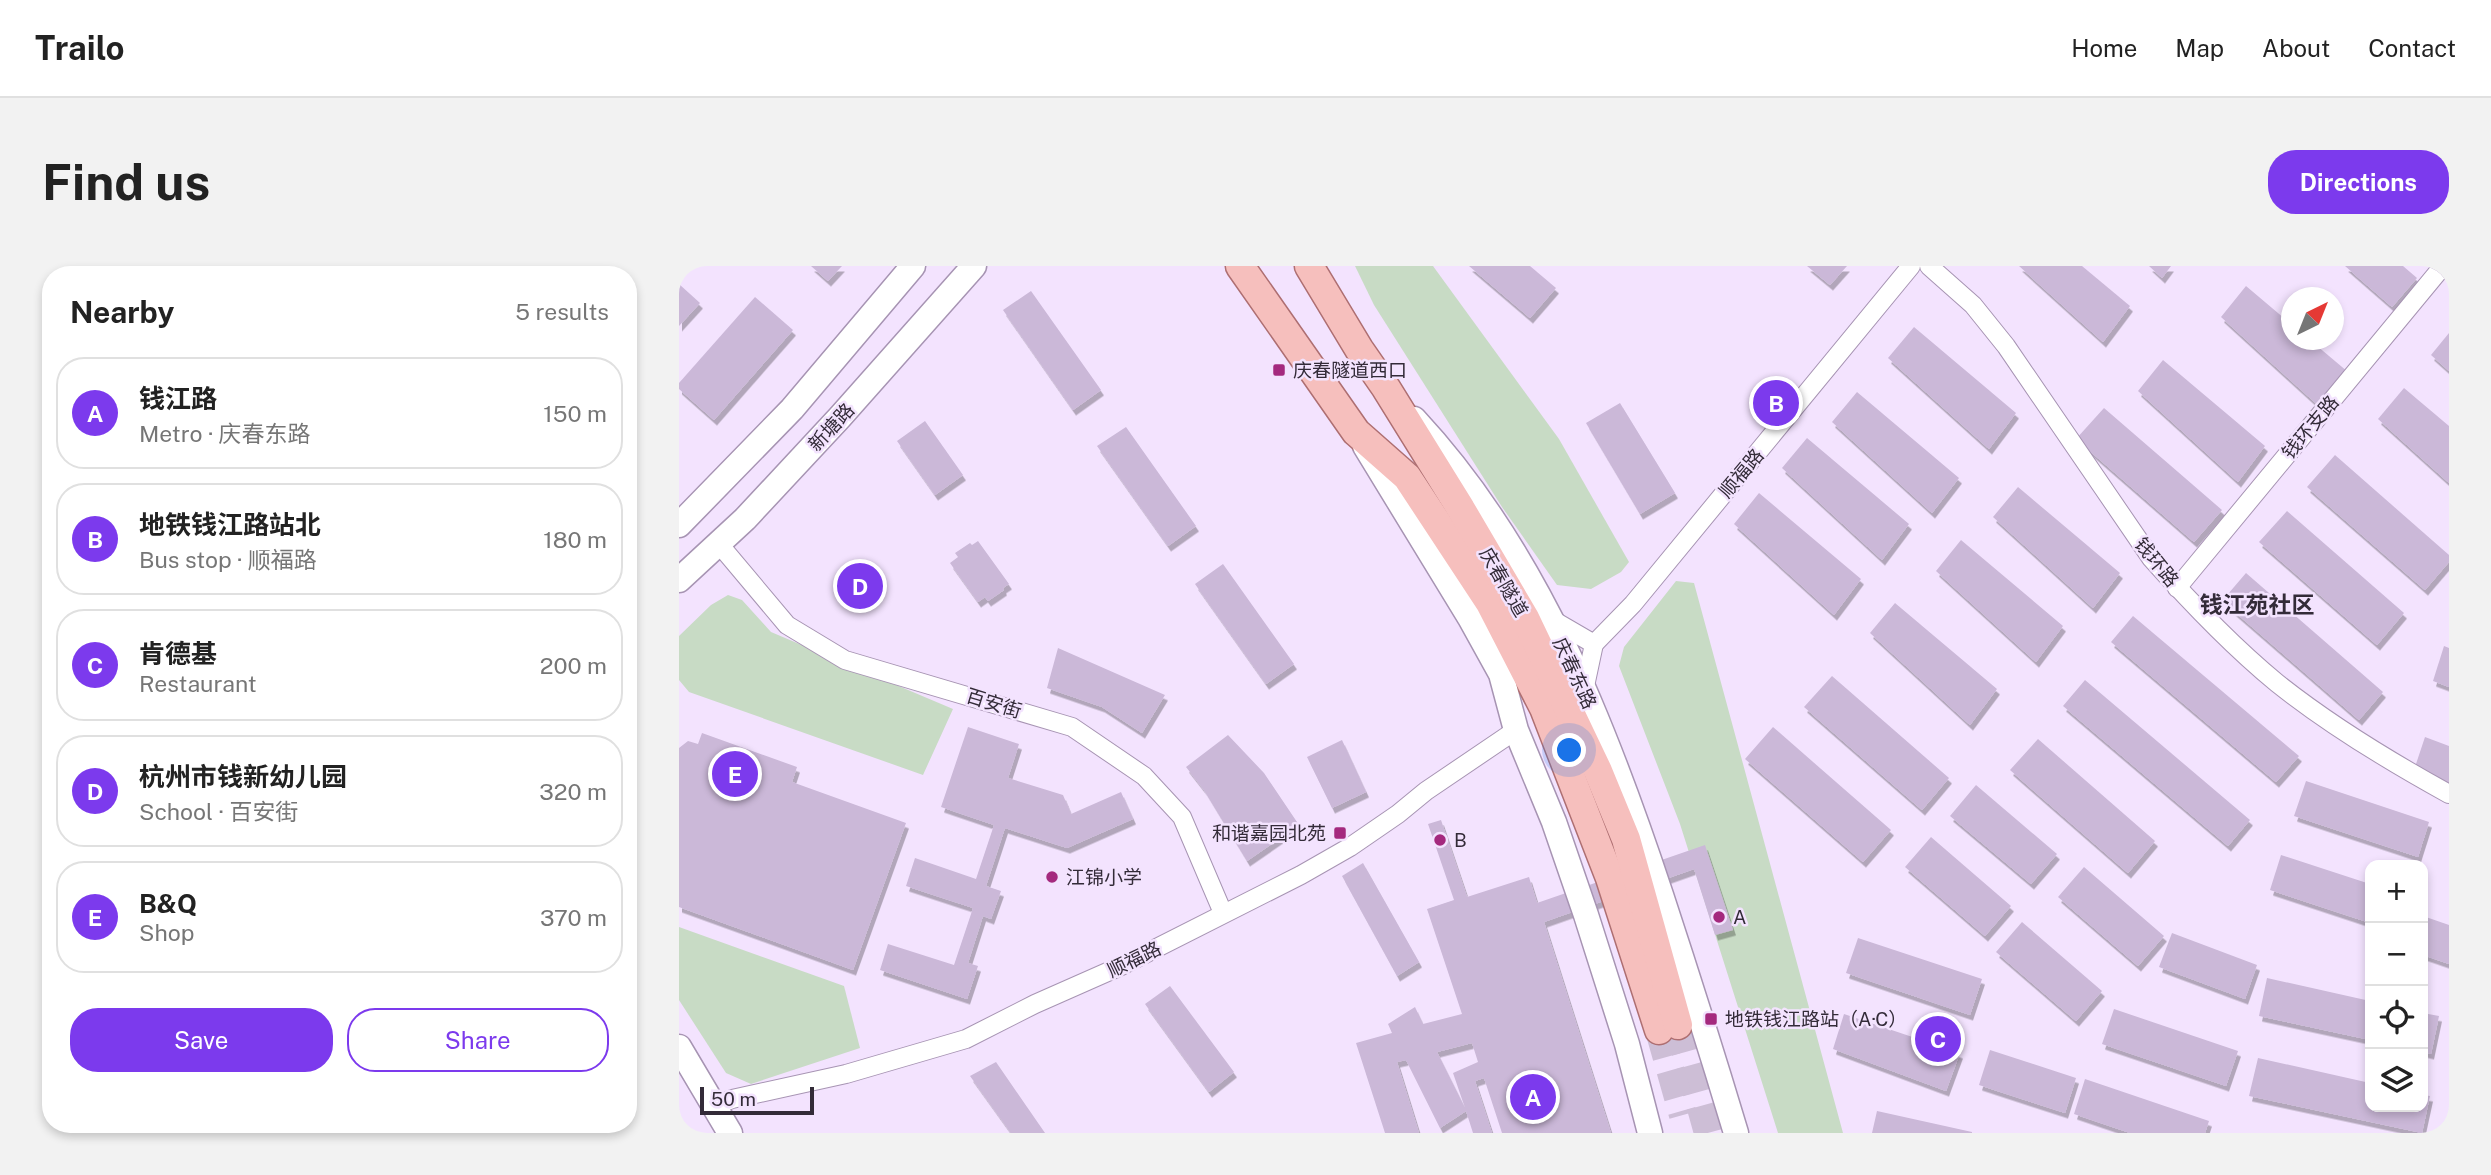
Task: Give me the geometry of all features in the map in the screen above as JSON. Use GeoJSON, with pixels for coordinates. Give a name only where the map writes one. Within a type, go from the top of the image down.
{"type":"FeatureCollection","features":[{"type":"Feature","properties":{"kind":"main road"},"geometry":{"type":"LineString","coordinates":[[679,526],[792,409],[913,266]]}},
{"type":"Feature","properties":{"kind":"main road","name":"新塘路"},"geometry":{"type":"LineString","coordinates":[[679,580],[745,519],[974,266]]}},
{"type":"Feature","properties":{"kind":"main road"},"geometry":{"type":"LineString","coordinates":[[1240,266],[1356,432],[1470,618],[1501,674],[1516,730],[1554,822],[1586,915],[1627,1044],[1650,1133]]}},
{"type":"Feature","properties":{"kind":"main road","name":"庆春东路"},"geometry":{"type":"LineString","coordinates":[[1309,266],[1386,388],[1438,445],[1517,555],[1550,618],[1627,793],[1701,1016],[1736,1133]]}},
{"type":"Feature","properties":{"kind":"main road","name":"庆春隧道"},"geometry":{"type":"LineString","coordinates":[[1356,432],[1407,477],[1490,603],[1544,708],[1669,1028],[1626,839],[1598,771],[1525,618],[1386,388]]}},
{"type":"Feature","properties":{"kind":"main road"},"geometry":{"type":"LineString","coordinates":[[679,1046],[730,1133]]}},
{"type":"Feature","properties":{"kind":"street","name":"顺福路"},"geometry":{"type":"LineString","coordinates":[[1594,644],[1633,604],[1911,266]]}},
{"type":"Feature","properties":{"kind":"street","name":"钱环路"},"geometry":{"type":"LineString","coordinates":[[1929,266],[1973,305],[2006,346],[2151,558],[2177,588],[2276,682],[2339,729],[2449,794]]}},
{"type":"Feature","properties":{"kind":"street","name":"钱环支路"},"geometry":{"type":"LineString","coordinates":[[2177,588],[2443,266]]}},
{"type":"Feature","properties":{"kind":"street","name":"百安街"},"geometry":{"type":"LineString","coordinates":[[719,544],[787,625],[845,660],[1072,727],[1144,776],[1182,817],[1223,913]]}},
{"type":"Feature","properties":{"kind":"street"},"geometry":{"type":"LineString","coordinates":[[1550,618],[1594,644],[1584,691]]}},
{"type":"Feature","properties":{"kind":"street","name":"顺福路"},"geometry":{"type":"LineString","coordinates":[[714,1106],[732,1099],[846,1074],[967,1039],[1035,1004],[1121,966],[1301,875],[1398,814],[1426,791],[1516,730]]}},
{"type":"Feature","properties":{"kind":"green space"},"geometry":{"type":"Polygon","coordinates":[[[1355,266],[1433,266],[1559,439],[1629,562],[1621,572],[1591,589],[1557,585],[1502,507],[1374,305],[1355,266]]]}},
{"type":"Feature","properties":{"kind":"green space"},"geometry":{"type":"Polygon","coordinates":[[[1676,581],[1694,583],[1843,1133],[1778,1133],[1680,824],[1619,666],[1624,647],[1676,581]]]}},
{"type":"Feature","properties":{"kind":"green space"},"geometry":{"type":"Polygon","coordinates":[[[728,595],[742,600],[771,632],[953,709],[923,775],[689,692],[679,680],[679,636],[711,605],[728,595]]]}},
{"type":"Feature","properties":{"kind":"green space"},"geometry":{"type":"Polygon","coordinates":[[[679,927],[844,986],[860,1048],[751,1084],[726,1073],[679,1000],[679,927]]]}},
{"type":"Feature","properties":{"kind":"building"},"geometry":{"type":"Polygon","coordinates":[[[811,266],[842,266],[828,281],[811,266]]]}},
{"type":"Feature","properties":{"kind":"building"},"geometry":{"type":"Polygon","coordinates":[[[1469,266],[1530,266],[1556,288],[1530,318],[1469,266]]]}},
{"type":"Feature","properties":{"kind":"building"},"geometry":{"type":"Polygon","coordinates":[[[1807,266],[1847,266],[1830,285],[1807,266]]]}},
{"type":"Feature","properties":{"kind":"building"},"geometry":{"type":"Polygon","coordinates":[[[2019,266],[2082,266],[2130,306],[2103,342],[2019,266]]]}},
{"type":"Feature","properties":{"kind":"building"},"geometry":{"type":"Polygon","coordinates":[[[2149,266],[2171,266],[2162,278],[2149,266]]]}},
{"type":"Feature","properties":{"kind":"building"},"geometry":{"type":"Polygon","coordinates":[[[2345,266],[2403,266],[2417,278],[2392,307],[2345,266]]]}},
{"type":"Feature","properties":{"kind":"building"},"geometry":{"type":"Polygon","coordinates":[[[679,284],[700,303],[679,326],[679,284]]]}},
{"type":"Feature","properties":{"kind":"building"},"geometry":{"type":"Polygon","coordinates":[[[2246,286],[2281,316],[2281,350],[2322,350],[2348,372],[2321,408],[2221,317],[2246,286]]]}},
{"type":"Feature","properties":{"kind":"building"},"geometry":{"type":"Polygon","coordinates":[[[1031,291],[1101,390],[1073,410],[1003,310],[1031,291]]]}},
{"type":"Feature","properties":{"kind":"building"},"geometry":{"type":"Polygon","coordinates":[[[755,297],[793,330],[714,420],[679,389],[679,383],[755,297]]]}},
{"type":"Feature","properties":{"kind":"building"},"geometry":{"type":"Polygon","coordinates":[[[1914,327],[2016,413],[1989,449],[1888,358],[1914,327]]]}},
{"type":"Feature","properties":{"kind":"building"},"geometry":{"type":"Polygon","coordinates":[[[2449,333],[2449,371],[2431,355],[2449,333]]]}},
{"type":"Feature","properties":{"kind":"building"},"geometry":{"type":"Polygon","coordinates":[[[2163,360],[2265,446],[2238,482],[2138,391],[2163,360]]]}},
{"type":"Feature","properties":{"kind":"building"},"geometry":{"type":"Polygon","coordinates":[[[2404,388],[2449,426],[2449,483],[2378,419],[2404,388]]]}},
{"type":"Feature","properties":{"kind":"building"},"geometry":{"type":"Polygon","coordinates":[[[1857,392],[1959,478],[1932,513],[1832,422],[1857,392]]]}},
{"type":"Feature","properties":{"kind":"building"},"geometry":{"type":"Polygon","coordinates":[[[1620,403],[1675,493],[1640,514],[1586,423],[1620,403]]]}},
{"type":"Feature","properties":{"kind":"building"},"geometry":{"type":"Polygon","coordinates":[[[2104,408],[2222,510],[2194,542],[2076,439],[2104,408]]]}},
{"type":"Feature","properties":{"kind":"building"},"geometry":{"type":"Polygon","coordinates":[[[925,421],[963,475],[935,495],[897,441],[925,421]]]}},
{"type":"Feature","properties":{"kind":"building"},"geometry":{"type":"Polygon","coordinates":[[[1126,427],[1196,526],[1168,546],[1097,446],[1126,427]]]}},
{"type":"Feature","properties":{"kind":"building"},"geometry":{"type":"Polygon","coordinates":[[[1807,438],[1909,524],[1882,560],[1782,468],[1807,438]]]}},
{"type":"Feature","properties":{"kind":"building"},"geometry":{"type":"Polygon","coordinates":[[[2335,455],[2449,555],[2449,562],[2425,590],[2307,487],[2335,455]]]}},
{"type":"Feature","properties":{"kind":"building"},"geometry":{"type":"Polygon","coordinates":[[[2018,487],[2120,573],[2093,608],[1993,517],[2018,487]]]}},
{"type":"Feature","properties":{"kind":"building"},"geometry":{"type":"Polygon","coordinates":[[[1759,493],[1861,579],[1834,615],[1734,524],[1759,493]]]}},
{"type":"Feature","properties":{"kind":"building"},"geometry":{"type":"Polygon","coordinates":[[[2287,511],[2404,613],[2377,645],[2259,542],[2287,511]]]}},
{"type":"Feature","properties":{"kind":"building"},"geometry":{"type":"Polygon","coordinates":[[[1961,540],[2063,626],[2036,662],[1936,571],[1961,540]]]}},
{"type":"Feature","properties":{"kind":"building"},"geometry":{"type":"Polygon","coordinates":[[[978,541],[1009,584],[988,601],[985,597],[978,602],[950,563],[958,557],[955,553],[978,541]]]}},
{"type":"Feature","properties":{"kind":"building"},"geometry":{"type":"Polygon","coordinates":[[[1223,564],[1294,664],[1266,684],[1195,584],[1223,564]]]}},
{"type":"Feature","properties":{"kind":"building"},"geometry":{"type":"Polygon","coordinates":[[[2246,573],[2383,692],[2359,720],[2222,601],[2246,573]]]}},
{"type":"Feature","properties":{"kind":"building"},"geometry":{"type":"Polygon","coordinates":[[[1895,603],[1997,689],[1970,725],[1870,633],[1895,603]]]}},
{"type":"Feature","properties":{"kind":"building"},"geometry":{"type":"Polygon","coordinates":[[[2133,616],[2299,756],[2276,782],[2111,642],[2133,616]]]}},
{"type":"Feature","properties":{"kind":"building"},"geometry":{"type":"Polygon","coordinates":[[[2444,646],[2449,648],[2449,687],[2433,681],[2444,646]]]}},
{"type":"Feature","properties":{"kind":"building"},"geometry":{"type":"Polygon","coordinates":[[[1058,648],[1165,695],[1142,733],[1102,707],[1047,688],[1058,648]]]}},
{"type":"Feature","properties":{"kind":"building"},"geometry":{"type":"Polygon","coordinates":[[[1832,676],[1949,778],[1922,810],[1804,707],[1832,676]]]}},
{"type":"Feature","properties":{"kind":"building"},"geometry":{"type":"Polygon","coordinates":[[[2085,680],[2250,820],[2228,846],[2063,706],[2085,680]]]}},
{"type":"Feature","properties":{"kind":"building"},"geometry":{"type":"Polygon","coordinates":[[[968,727],[1019,744],[1008,778],[1063,795],[1071,814],[1121,792],[1133,819],[1067,848],[1005,828],[986,886],[1001,891],[991,919],[983,916],[968,963],[978,966],[967,999],[880,970],[888,944],[954,965],[973,908],[906,886],[915,858],[976,879],[994,825],[941,807],[968,727]]]}},
{"type":"Feature","properties":{"kind":"building"},"geometry":{"type":"Polygon","coordinates":[[[1773,727],[1891,830],[1863,862],[1745,759],[1773,727]]]}},
{"type":"Feature","properties":{"kind":"building"},"geometry":{"type":"Polygon","coordinates":[[[702,733],[797,767],[792,782],[906,823],[853,970],[679,907],[679,748],[688,741],[698,744],[702,733]]]}},
{"type":"Feature","properties":{"kind":"building"},"geometry":{"type":"Polygon","coordinates":[[[1228,735],[1264,773],[1299,825],[1247,861],[1204,790],[1186,767],[1228,735]]]}},
{"type":"Feature","properties":{"kind":"building"},"geometry":{"type":"Polygon","coordinates":[[[2425,737],[2449,746],[2449,785],[2413,773],[2425,737]]]}},
{"type":"Feature","properties":{"kind":"building"},"geometry":{"type":"Polygon","coordinates":[[[2038,739],[2155,841],[2128,873],[2010,770],[2038,739]]]}},
{"type":"Feature","properties":{"kind":"building"},"geometry":{"type":"Polygon","coordinates":[[[1342,740],[1366,792],[1332,808],[1307,757],[1342,740]]]}},
{"type":"Feature","properties":{"kind":"building"},"geometry":{"type":"Polygon","coordinates":[[[2306,781],[2429,822],[2418,857],[2294,816],[2306,781]]]}},
{"type":"Feature","properties":{"kind":"building"},"geometry":{"type":"Polygon","coordinates":[[[1976,785],[2057,854],[2031,884],[1950,816],[1976,785]]]}},
{"type":"Feature","properties":{"kind":"building"},"geometry":{"type":"Polygon","coordinates":[[[1441,820],[1467,897],[1529,877],[1537,903],[1705,845],[1733,930],[1715,935],[1694,869],[1544,922],[1611,1133],[1502,1133],[1484,1078],[1475,1081],[1492,1133],[1473,1133],[1466,1111],[1440,1128],[1406,1060],[1397,1062],[1419,1133],[1385,1133],[1356,1043],[1392,1033],[1388,1024],[1415,1007],[1423,1024],[1462,1014],[1427,909],[1454,900],[1428,824],[1441,820]],[[1472,1043],[1437,1052],[1465,1108],[1453,1073],[1478,1062],[1472,1043]]]}},
{"type":"Feature","properties":{"kind":"building"},"geometry":{"type":"Polygon","coordinates":[[[1931,837],[2011,906],[1985,936],[1905,867],[1931,837]]]}},
{"type":"Feature","properties":{"kind":"building"},"geometry":{"type":"Polygon","coordinates":[[[2281,855],[2365,882],[2365,921],[2270,890],[2281,855]]]}},
{"type":"Feature","properties":{"kind":"building"},"geometry":{"type":"Polygon","coordinates":[[[1363,863],[1419,962],[1397,976],[1342,876],[1363,863]]]}},
{"type":"Feature","properties":{"kind":"building"},"geometry":{"type":"Polygon","coordinates":[[[2084,867],[2164,936],[2138,966],[2058,897],[2084,867]]]}},
{"type":"Feature","properties":{"kind":"building"},"geometry":{"type":"Polygon","coordinates":[[[2428,918],[2449,925],[2449,964],[2428,957],[2428,918]]]}},
{"type":"Feature","properties":{"kind":"building"},"geometry":{"type":"Polygon","coordinates":[[[2022,922],[2102,991],[2076,1021],[1996,952],[2022,922]]]}},
{"type":"Feature","properties":{"kind":"building"},"geometry":{"type":"Polygon","coordinates":[[[2172,933],[2257,965],[2245,999],[2159,967],[2172,933]]]}},
{"type":"Feature","properties":{"kind":"building"},"geometry":{"type":"Polygon","coordinates":[[[1858,938],[1982,979],[1970,1015],[1846,973],[1858,938]]]}},
{"type":"Feature","properties":{"kind":"building"},"geometry":{"type":"Polygon","coordinates":[[[2267,978],[2365,1000],[2365,1039],[2259,1016],[2267,978]]]}},
{"type":"Feature","properties":{"kind":"building"},"geometry":{"type":"Polygon","coordinates":[[[1170,986],[1234,1072],[1209,1092],[1145,1004],[1170,986]]]}},
{"type":"Feature","properties":{"kind":"building"},"geometry":{"type":"Polygon","coordinates":[[[2114,1009],[2238,1051],[2226,1086],[2102,1044],[2114,1009]]]}},
{"type":"Feature","properties":{"kind":"building"},"geometry":{"type":"Polygon","coordinates":[[[1844,1014],[1960,1053],[1946,1091],[1833,1049],[1844,1014]]]}},
{"type":"Feature","properties":{"kind":"building"},"geometry":{"type":"Polygon","coordinates":[[[2428,1014],[2439,1016],[2431,1054],[2428,1053],[2428,1014]]]}},
{"type":"Feature","properties":{"kind":"building"},"geometry":{"type":"Polygon","coordinates":[[[1990,1050],[2076,1078],[2065,1113],[1979,1085],[1990,1050]]]}},
{"type":"Feature","properties":{"kind":"building"},"geometry":{"type":"Polygon","coordinates":[[[2258,1058],[2365,1082],[2365,1112],[2427,1112],[2422,1133],[2249,1096],[2258,1058]]]}},
{"type":"Feature","properties":{"kind":"building"},"geometry":{"type":"Polygon","coordinates":[[[996,1062],[1045,1133],[1011,1133],[970,1076],[996,1062]]]}},
{"type":"Feature","properties":{"kind":"building"},"geometry":{"type":"Polygon","coordinates":[[[2085,1079],[2209,1121],[2205,1133],[2130,1133],[2074,1114],[2085,1079]]]}},
{"type":"Feature","properties":{"kind":"building"},"geometry":{"type":"Polygon","coordinates":[[[1877,1111],[1972,1132],[1972,1133],[1872,1133],[1877,1111]]]}},
{"type":"Feature","properties":{"kind":"tunnel"},"geometry":{"type":"LineString","coordinates":[[1678,1025],[1708,1133]]}},
{"type":"Feature","properties":{"kind":"tunnel"},"geometry":{"type":"LineString","coordinates":[[1659,1030],[1683,1115]]}},
{"type":"Feature","properties":{"kind":"place","name":"庆春隧道西口"},"geometry":{"type":"Point","coordinates":[1279,370]}},
{"type":"Feature","properties":{"kind":"place","name":"地铁钱江路站北"},"geometry":{"type":"Point","coordinates":[1776,403]}},
{"type":"Feature","properties":{"kind":"place","name":"杭州市钱新幼儿园"},"geometry":{"type":"Point","coordinates":[860,586]}},
{"type":"Feature","properties":{"kind":"place","name":"B&Q"},"geometry":{"type":"Point","coordinates":[735,774]}},
{"type":"Feature","properties":{"kind":"place","name":"和谐嘉园北苑"},"geometry":{"type":"Point","coordinates":[1340,833]}},
{"type":"Feature","properties":{"kind":"place","name":"B"},"geometry":{"type":"Point","coordinates":[1440,840]}},
{"type":"Feature","properties":{"kind":"place","name":"江锦小学"},"geometry":{"type":"Point","coordinates":[1052,877]}},
{"type":"Feature","properties":{"kind":"place","name":"A"},"geometry":{"type":"Point","coordinates":[1719,917]}},
{"type":"Feature","properties":{"kind":"place","name":"地铁钱江路站（A·C）"},"geometry":{"type":"Point","coordinates":[1711,1019]}},
{"type":"Feature","properties":{"kind":"place","name":"肯德基"},"geometry":{"type":"Point","coordinates":[1938,1039]}},
{"type":"Feature","properties":{"kind":"place","name":"钱江路"},"geometry":{"type":"Point","coordinates":[1533,1097]}},
{"type":"Feature","properties":{"kind":"district","name":"钱江苑社区"},"geometry":{"type":"Point","coordinates":[2257,604]}}]}
